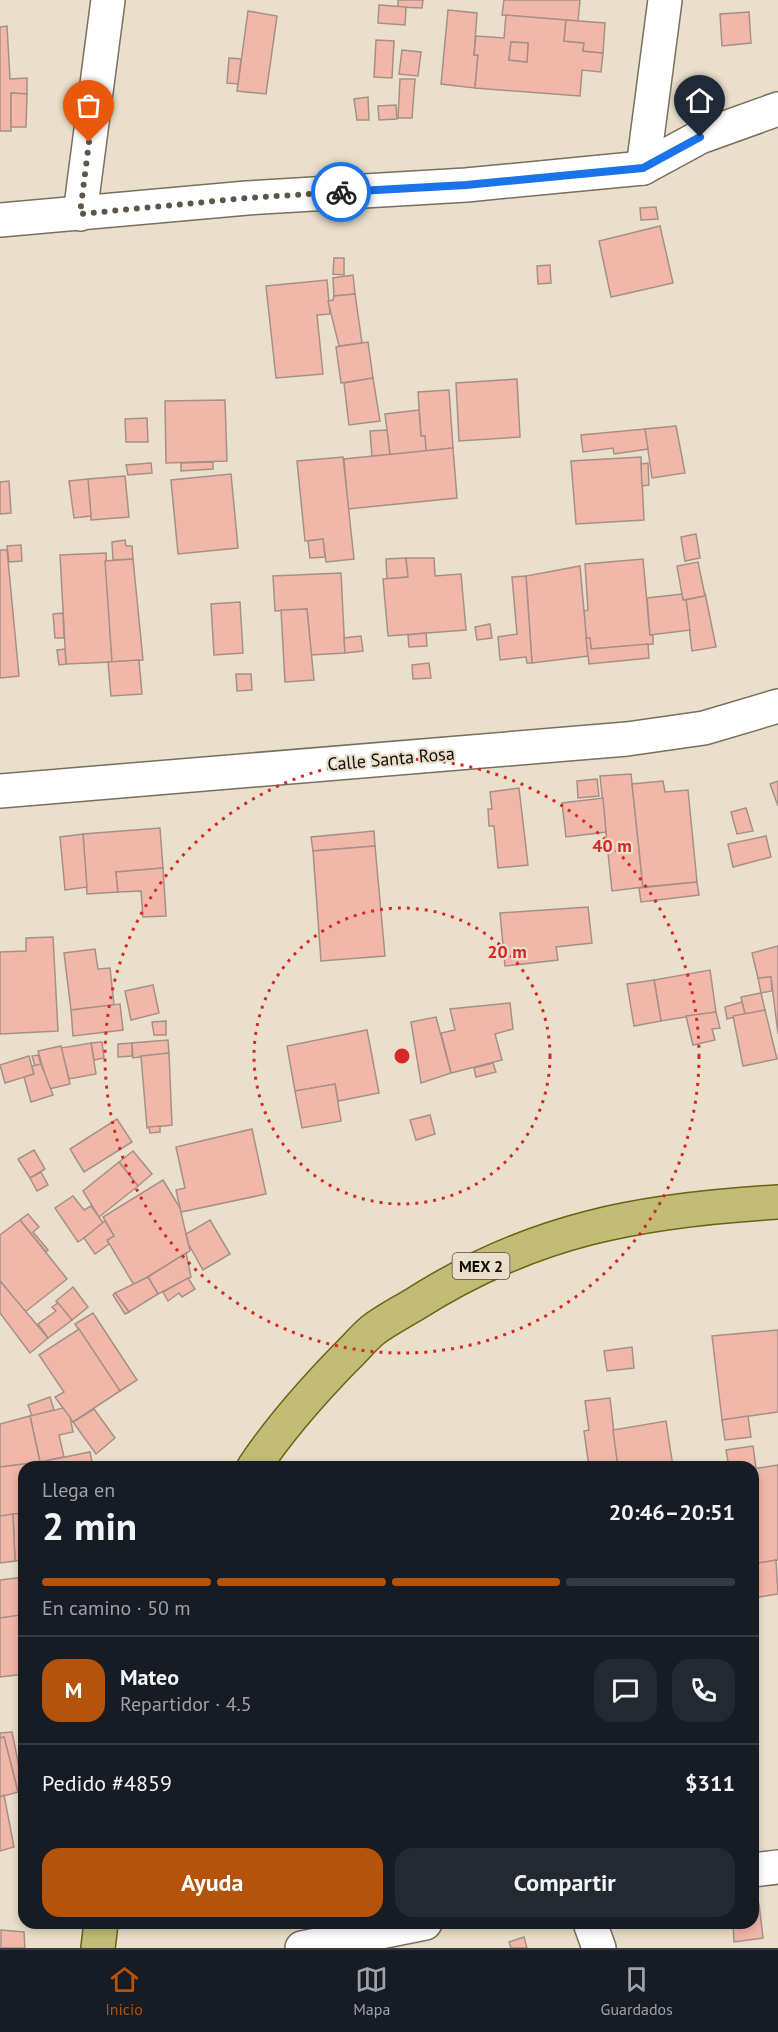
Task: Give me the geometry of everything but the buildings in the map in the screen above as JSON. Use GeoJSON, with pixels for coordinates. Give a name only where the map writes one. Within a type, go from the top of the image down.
{"type":"FeatureCollection","features":[{"type":"Feature","properties":{"kind":"main road","name":"MEX 2"},"geometry":{"type":"LineString","coordinates":[[259,1461],[309,1394],[373,1331],[437,1290],[498,1257],[561,1235],[631,1216],[710,1206],[778,1202]]}},
{"type":"Feature","properties":{"kind":"main road"},"geometry":{"type":"LineString","coordinates":[[98,1948],[100,1929]]}},
{"type":"Feature","properties":{"kind":"street"},"geometry":{"type":"LineString","coordinates":[[80,214],[108,0]]}},
{"type":"Feature","properties":{"kind":"street"},"geometry":{"type":"LineString","coordinates":[[643,168],[665,0]]}},
{"type":"Feature","properties":{"kind":"street"},"geometry":{"type":"LineString","coordinates":[[0,220],[247,198],[466,185],[643,168],[700,137],[778,109]]}},
{"type":"Feature","properties":{"kind":"street","name":"Calle Santa Rosa"},"geometry":{"type":"LineString","coordinates":[[0,791],[627,739],[704,728],[778,706]]}},
{"type":"Feature","properties":{"kind":"street"},"geometry":{"type":"LineString","coordinates":[[759,1869],[778,1867]]}},
{"type":"Feature","properties":{"kind":"street"},"geometry":{"type":"LineString","coordinates":[[302,1948],[395,1929]]}},
{"type":"Feature","properties":{"kind":"street"},"geometry":{"type":"LineString","coordinates":[[592,1929],[599,1948]]}},
{"type":"Feature","properties":{"kind":"way so far"},"geometry":{"type":"LineString","coordinates":[[89,142],[80,214],[247,198],[341,192]]}},
{"type":"Feature","properties":{"kind":"route"},"geometry":{"type":"LineString","coordinates":[[341,192],[466,185],[643,168],[700,137]]}}]}
